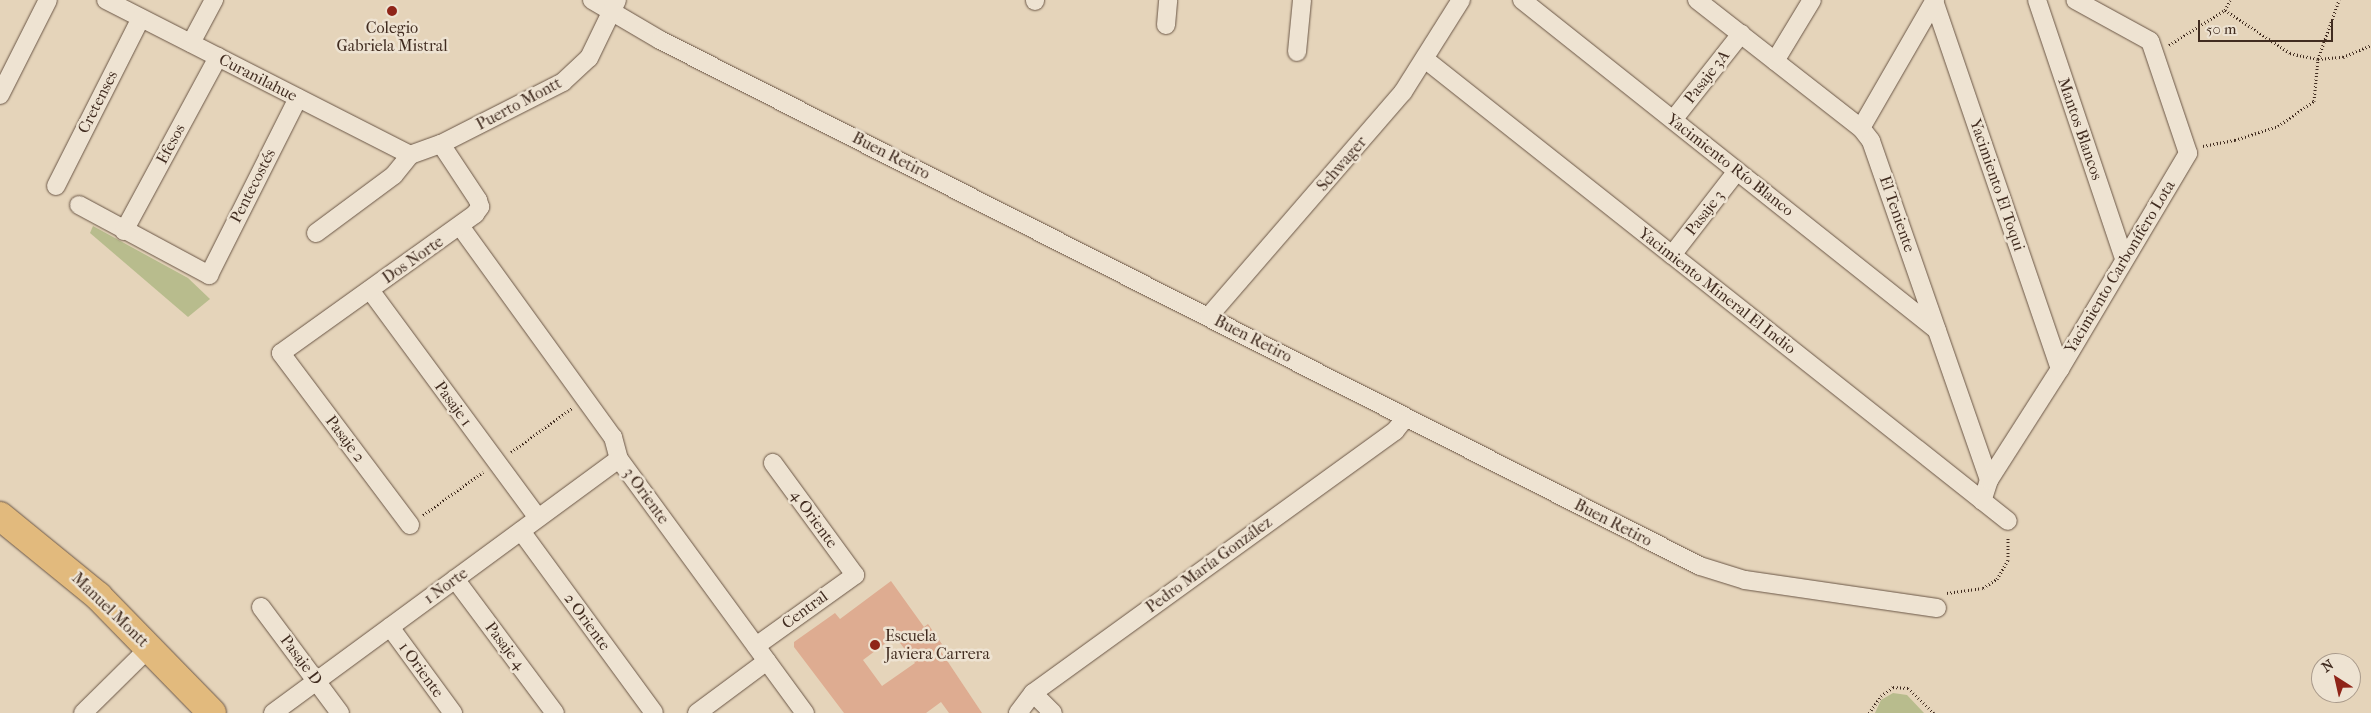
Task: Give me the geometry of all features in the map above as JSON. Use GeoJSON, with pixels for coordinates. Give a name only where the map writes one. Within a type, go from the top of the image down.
{"type":"FeatureCollection","features":[{"type":"Feature","properties":{"kind":"main road","name":"Manuel Montt"},"geometry":{"type":"LineString","coordinates":[[0,516],[64,566],[150,648],[212,713]]}},
{"type":"Feature","properties":{"kind":"street"},"geometry":{"type":"LineString","coordinates":[[0,95],[48,0]]}},
{"type":"Feature","properties":{"kind":"street","name":"Curanilahue"},"geometry":{"type":"LineString","coordinates":[[106,0],[410,155]]}},
{"type":"Feature","properties":{"kind":"street"},"geometry":{"type":"LineString","coordinates":[[191,44],[214,0]]}},
{"type":"Feature","properties":{"kind":"street","name":"Buen Retiro"},"geometry":{"type":"LineString","coordinates":[[592,0],[616,6],[660,40],[1209,316],[1636,535],[1723,574],[1768,584],[1937,608]]}},
{"type":"Feature","properties":{"kind":"street"},"geometry":{"type":"LineString","coordinates":[[1166,25],[1168,0]]}},
{"type":"Feature","properties":{"kind":"street"},"geometry":{"type":"LineString","coordinates":[[1297,52],[1302,0]]}},
{"type":"Feature","properties":{"kind":"street","name":"Schwager"},"geometry":{"type":"LineString","coordinates":[[1209,316],[1370,131],[1426,60],[1461,0]]}},
{"type":"Feature","properties":{"kind":"street","name":"Yacimiento Río Blanco"},"geometry":{"type":"LineString","coordinates":[[1522,0],[1938,330]]}},
{"type":"Feature","properties":{"kind":"street","name":"El Teniente"},"geometry":{"type":"LineString","coordinates":[[1697,0],[1861,128],[1876,153],[1989,480]]}},
{"type":"Feature","properties":{"kind":"street"},"geometry":{"type":"LineString","coordinates":[[1775,61],[1812,0]]}},
{"type":"Feature","properties":{"kind":"street","name":"Mantos Blancos"},"geometry":{"type":"LineString","coordinates":[[2037,0],[2124,259]]}},
{"type":"Feature","properties":{"kind":"street"},"geometry":{"type":"LineString","coordinates":[[2075,0],[2150,41],[2188,153]]}},
{"type":"Feature","properties":{"kind":"street"},"geometry":{"type":"LineString","coordinates":[[1861,128],[1934,1]]}},
{"type":"Feature","properties":{"kind":"street","name":"Yacimiento El Toqui"},"geometry":{"type":"LineString","coordinates":[[1934,1],[2060,369]]}},
{"type":"Feature","properties":{"kind":"street","name":"Puerto Montt"},"geometry":{"type":"LineString","coordinates":[[410,155],[440,144],[551,90],[568,78],[589,58],[616,6]]}},
{"type":"Feature","properties":{"kind":"street","name":"Cretenses"},"geometry":{"type":"LineString","coordinates":[[56,186],[140,18]]}},
{"type":"Feature","properties":{"kind":"street","name":"Pasaje 3A"},"geometry":{"type":"LineString","coordinates":[[1673,120],[1741,34]]}},
{"type":"Feature","properties":{"kind":"street","name":"Efesos"},"geometry":{"type":"LineString","coordinates":[[124,231],[218,57]]}},
{"type":"Feature","properties":{"kind":"street","name":"Yacimiento Mineral El Indio"},"geometry":{"type":"LineString","coordinates":[[1426,60],[2008,521]]}},
{"type":"Feature","properties":{"kind":"street","name":"Pentecostés"},"geometry":{"type":"LineString","coordinates":[[124,231],[209,275],[298,98]]}},
{"type":"Feature","properties":{"kind":"street","name":"Dos Norte"},"geometry":{"type":"LineString","coordinates":[[281,353],[476,214],[480,207],[478,200],[440,144]]}},
{"type":"Feature","properties":{"kind":"street","name":"Yacimiento Carbonífero Lota"},"geometry":{"type":"LineString","coordinates":[[1989,480],[2060,369],[2188,153]]}},
{"type":"Feature","properties":{"kind":"street"},"geometry":{"type":"LineString","coordinates":[[316,233],[394,175],[410,155]]}},
{"type":"Feature","properties":{"kind":"street","name":"Pasaje 3"},"geometry":{"type":"LineString","coordinates":[[1672,255],[1737,171]]}},
{"type":"Feature","properties":{"kind":"street"},"geometry":{"type":"LineString","coordinates":[[79,205],[124,231]]}},
{"type":"Feature","properties":{"kind":"street","name":"3 Oriente"},"geometry":{"type":"LineString","coordinates":[[460,226],[613,437],[619,459],[805,713]]}},
{"type":"Feature","properties":{"kind":"street","name":"Pasaje 1"},"geometry":{"type":"LineString","coordinates":[[370,290],[538,518]]}},
{"type":"Feature","properties":{"kind":"street","name":"Pasaje 2"},"geometry":{"type":"LineString","coordinates":[[281,353],[410,525]]}},
{"type":"Feature","properties":{"kind":"street","name":"Pedro María González"},"geometry":{"type":"LineString","coordinates":[[1018,713],[1033,693],[1395,431],[1405,418]]}},
{"type":"Feature","properties":{"kind":"street","name":"1 Norte"},"geometry":{"type":"LineString","coordinates":[[273,713],[619,459]]}},
{"type":"Feature","properties":{"kind":"street","name":"4 Oriente"},"geometry":{"type":"LineString","coordinates":[[774,463],[854,574]]}},
{"type":"Feature","properties":{"kind":"street"},"geometry":{"type":"LineString","coordinates":[[1982,501],[1989,480]]}},
{"type":"Feature","properties":{"kind":"street","name":"2 Oriente"},"geometry":{"type":"LineString","coordinates":[[521,531],[654,713]]}},
{"type":"Feature","properties":{"kind":"street","name":"Central"},"geometry":{"type":"LineString","coordinates":[[756,646],[854,574]]}},
{"type":"Feature","properties":{"kind":"street","name":"Pasaje 4"},"geometry":{"type":"LineString","coordinates":[[455,579],[555,713]]}},
{"type":"Feature","properties":{"kind":"street","name":"Pasaje D"},"geometry":{"type":"LineString","coordinates":[[261,607],[340,713]]}},
{"type":"Feature","properties":{"kind":"street","name":"1 Oriente"},"geometry":{"type":"LineString","coordinates":[[390,628],[453,713]]}},
{"type":"Feature","properties":{"kind":"street"},"geometry":{"type":"LineString","coordinates":[[83,713],[150,648]]}},
{"type":"Feature","properties":{"kind":"street"},"geometry":{"type":"LineString","coordinates":[[697,713],[767,661]]}},
{"type":"Feature","properties":{"kind":"street"},"geometry":{"type":"LineString","coordinates":[[1033,693],[1053,713]]}},
{"type":"Feature","properties":{"kind":"path"},"geometry":{"type":"LineString","coordinates":[[2150,41],[2170,45],[2225,10],[2230,0]]}},
{"type":"Feature","properties":{"kind":"path"},"geometry":{"type":"LineString","coordinates":[[2188,153],[2196,148],[2236,140],[2278,126],[2314,102],[2318,60],[2339,0]]}},
{"type":"Feature","properties":{"kind":"path"},"geometry":{"type":"LineString","coordinates":[[2225,10],[2290,53],[2318,60],[2343,57],[2371,46]]}},
{"type":"Feature","properties":{"kind":"path"},"geometry":{"type":"LineString","coordinates":[[1947,593],[1983,588],[1997,579],[2008,560],[2008,521]]}},
{"type":"Feature","properties":{"kind":"path"},"geometry":{"type":"LineString","coordinates":[[1869,713],[1881,696],[1893,687],[1908,688],[1934,713]]}},
{"type":"Feature","properties":{"kind":"green space"},"geometry":{"type":"Polygon","coordinates":[[[93,226],[188,278],[210,299],[188,317],[90,233],[93,226]]]}},
{"type":"Feature","properties":{"kind":"green space"},"geometry":{"type":"Polygon","coordinates":[[[1893,693],[1907,695],[1924,713],[1875,713],[1881,700],[1893,693]]]}},
{"type":"Feature","properties":{"kind":"building","name":"Escuela Javiera Carrera"},"geometry":{"type":"Polygon","coordinates":[[[891,581],[924,627],[928,624],[944,647],[940,650],[982,713],[949,713],[941,702],[926,713],[844,713],[794,647],[794,642],[835,613],[840,619],[891,581]],[[895,636],[863,660],[882,686],[915,663],[895,636]]]}},
{"type":"Feature","properties":{"kind":"place","name":"Colegio Gabriela Mistral"},"geometry":{"type":"Point","coordinates":[392,11]}},
{"type":"Feature","properties":{"kind":"place","name":"Escuela Javiera Carrera"},"geometry":{"type":"Point","coordinates":[875,645]}}]}
